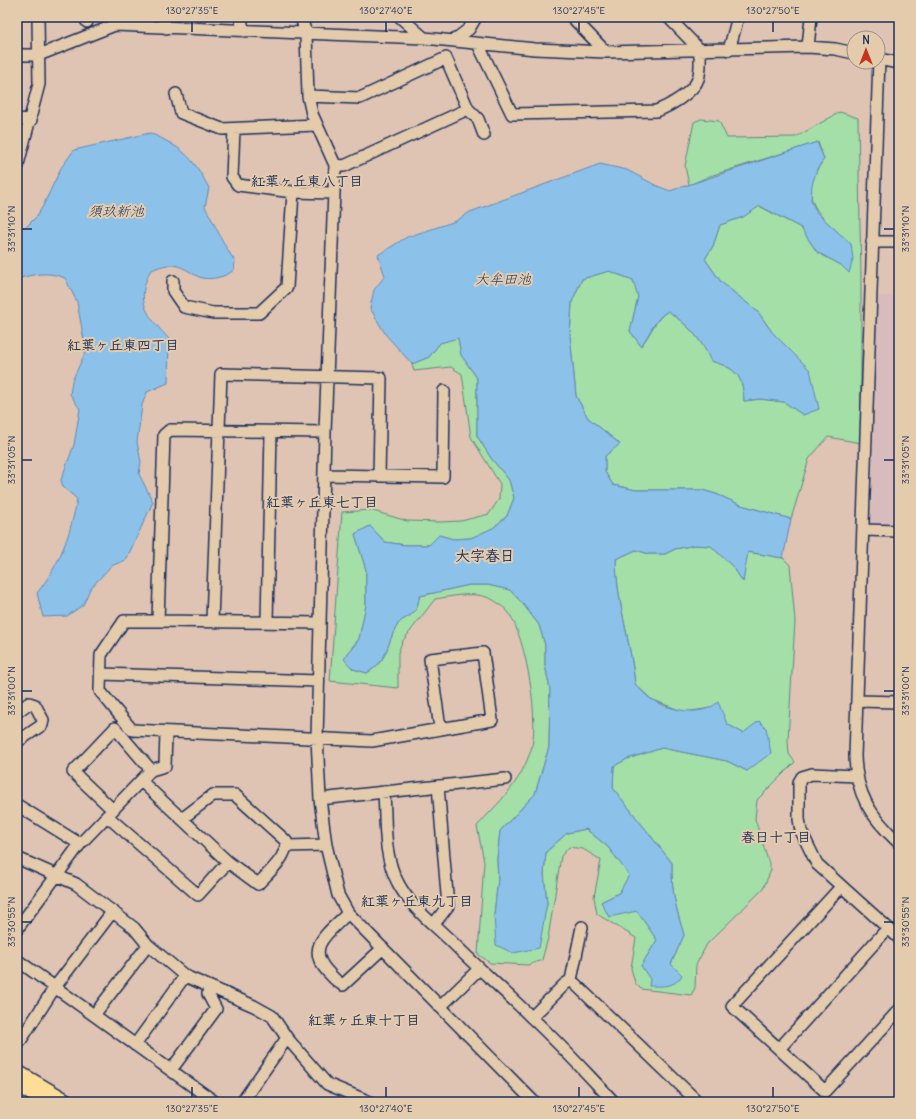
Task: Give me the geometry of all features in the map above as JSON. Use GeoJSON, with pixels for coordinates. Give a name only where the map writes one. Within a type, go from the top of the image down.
{"type":"FeatureCollection","features":[{"type":"Feature","properties":{"kind":"main road"},"geometry":{"type":"LineString","coordinates":[[17,1072],[68,1102]]}},
{"type":"Feature","properties":{"kind":"main road"},"geometry":{"type":"LineString","coordinates":[[17,1084],[45,1102]]}},
{"type":"Feature","properties":{"kind":"street"},"geometry":{"type":"LineString","coordinates":[[17,168],[31,120],[39,84],[38,17]]}},
{"type":"Feature","properties":{"kind":"street"},"geometry":{"type":"LineString","coordinates":[[162,17],[166,28]]}},
{"type":"Feature","properties":{"kind":"street"},"geometry":{"type":"LineString","coordinates":[[240,17],[244,31]]}},
{"type":"Feature","properties":{"kind":"street"},"geometry":{"type":"LineString","coordinates":[[301,17],[306,34],[308,96],[317,125],[335,165],[325,432],[317,738],[320,798],[326,845],[338,895],[348,913],[534,1102]]}},
{"type":"Feature","properties":{"kind":"street"},"geometry":{"type":"LineString","coordinates":[[400,17],[424,38]]}},
{"type":"Feature","properties":{"kind":"street"},"geometry":{"type":"LineString","coordinates":[[453,41],[468,29],[476,17]]}},
{"type":"Feature","properties":{"kind":"street"},"geometry":{"type":"LineString","coordinates":[[572,17],[606,52]]}},
{"type":"Feature","properties":{"kind":"street"},"geometry":{"type":"LineString","coordinates":[[478,44],[512,114],[656,111],[668,107],[689,90],[698,80],[700,50],[668,17]]}},
{"type":"Feature","properties":{"kind":"street"},"geometry":{"type":"LineString","coordinates":[[728,50],[738,17]]}},
{"type":"Feature","properties":{"kind":"street"},"geometry":{"type":"LineString","coordinates":[[808,47],[811,17]]}},
{"type":"Feature","properties":{"kind":"street"},"geometry":{"type":"LineString","coordinates":[[17,55],[39,55],[115,25],[424,38],[535,49],[606,52],[808,47],[846,51]]}},
{"type":"Feature","properties":{"kind":"street"},"geometry":{"type":"LineString","coordinates":[[308,96],[360,98],[446,58],[468,109],[478,119],[484,135]]}},
{"type":"Feature","properties":{"kind":"street"},"geometry":{"type":"LineString","coordinates":[[886,61],[899,63]]}},
{"type":"Feature","properties":{"kind":"street"},"geometry":{"type":"LineString","coordinates":[[878,70],[856,776],[868,808],[881,826],[899,843]]}},
{"type":"Feature","properties":{"kind":"street"},"geometry":{"type":"LineString","coordinates":[[176,94],[180,113],[222,129],[317,125]]}},
{"type":"Feature","properties":{"kind":"street"},"geometry":{"type":"LineString","coordinates":[[335,165],[344,166],[468,109]]}},
{"type":"Feature","properties":{"kind":"street"},"geometry":{"type":"LineString","coordinates":[[17,120],[31,120]]}},
{"type":"Feature","properties":{"kind":"street"},"geometry":{"type":"LineString","coordinates":[[234,129],[232,177],[238,185],[293,192],[333,193]]}},
{"type":"Feature","properties":{"kind":"street"},"geometry":{"type":"LineString","coordinates":[[173,281],[173,291],[184,307],[213,313],[259,313],[287,287],[293,192]]}},
{"type":"Feature","properties":{"kind":"street"},"geometry":{"type":"LineString","coordinates":[[872,242],[899,242]]}},
{"type":"Feature","properties":{"kind":"street"},"geometry":{"type":"LineString","coordinates":[[212,621],[220,374],[381,378],[379,476]]}},
{"type":"Feature","properties":{"kind":"street"},"geometry":{"type":"LineString","coordinates":[[325,475],[443,477],[444,391]]}},
{"type":"Feature","properties":{"kind":"street"},"geometry":{"type":"LineString","coordinates":[[158,621],[164,435],[170,430],[325,432]]}},
{"type":"Feature","properties":{"kind":"street"},"geometry":{"type":"LineString","coordinates":[[267,622],[271,432]]}},
{"type":"Feature","properties":{"kind":"street"},"geometry":{"type":"LineString","coordinates":[[863,530],[899,531]]}},
{"type":"Feature","properties":{"kind":"street"},"geometry":{"type":"LineString","coordinates":[[320,623],[124,621],[101,655],[100,691],[132,730],[372,741],[492,720],[483,653],[430,659],[440,728]]}},
{"type":"Feature","properties":{"kind":"street"},"geometry":{"type":"LineString","coordinates":[[100,674],[318,681]]}},
{"type":"Feature","properties":{"kind":"street"},"geometry":{"type":"LineString","coordinates":[[858,701],[899,702]]}},
{"type":"Feature","properties":{"kind":"street"},"geometry":{"type":"LineString","coordinates":[[17,712],[29,703],[35,705],[43,720],[42,725],[17,742]]}},
{"type":"Feature","properties":{"kind":"street"},"geometry":{"type":"LineString","coordinates":[[151,770],[115,728],[73,772],[110,813],[198,895],[228,862]]}},
{"type":"Feature","properties":{"kind":"street"},"geometry":{"type":"LineString","coordinates":[[17,930],[80,844],[151,770],[165,766],[166,732]]}},
{"type":"Feature","properties":{"kind":"street"},"geometry":{"type":"LineString","coordinates":[[856,776],[812,774],[802,777],[799,782],[799,819],[801,831],[817,864],[899,938]]}},
{"type":"Feature","properties":{"kind":"street"},"geometry":{"type":"LineString","coordinates":[[320,798],[505,779]]}},
{"type":"Feature","properties":{"kind":"street"},"geometry":{"type":"LineString","coordinates":[[141,781],[183,818],[228,862],[258,884],[283,855],[287,846],[286,841],[235,795],[213,795],[183,818]]}},
{"type":"Feature","properties":{"kind":"street"},"geometry":{"type":"LineString","coordinates":[[434,924],[448,906],[438,786]]}},
{"type":"Feature","properties":{"kind":"street"},"geometry":{"type":"LineString","coordinates":[[384,792],[387,846],[390,860],[397,882],[411,904],[532,1017],[614,1102]]}},
{"type":"Feature","properties":{"kind":"street"},"geometry":{"type":"LineString","coordinates":[[17,805],[80,844]]}},
{"type":"Feature","properties":{"kind":"street"},"geometry":{"type":"LineString","coordinates":[[287,846],[326,845]]}},
{"type":"Feature","properties":{"kind":"street"},"geometry":{"type":"LineString","coordinates":[[17,858],[57,874],[76,884],[134,928],[148,945],[185,976],[254,1006],[272,1016],[287,1038],[328,1084],[370,1102]]}},
{"type":"Feature","properties":{"kind":"street"},"geometry":{"type":"LineString","coordinates":[[841,887],[732,1006],[825,1091],[899,1010]]}},
{"type":"Feature","properties":{"kind":"street"},"geometry":{"type":"LineString","coordinates":[[17,1046],[55,987],[113,911]]}},
{"type":"Feature","properties":{"kind":"street"},"geometry":{"type":"LineString","coordinates":[[348,913],[321,942],[317,951],[320,963],[337,982],[343,985],[383,948]]}},
{"type":"Feature","properties":{"kind":"street"},"geometry":{"type":"LineString","coordinates":[[532,1017],[565,984],[571,980],[582,926]]}},
{"type":"Feature","properties":{"kind":"street"},"geometry":{"type":"LineString","coordinates":[[779,1049],[888,928]]}},
{"type":"Feature","properties":{"kind":"street"},"geometry":{"type":"LineString","coordinates":[[94,1015],[148,945]]}},
{"type":"Feature","properties":{"kind":"street"},"geometry":{"type":"LineString","coordinates":[[17,960],[215,1102]]}},
{"type":"Feature","properties":{"kind":"street"},"geometry":{"type":"LineString","coordinates":[[440,1007],[479,969]]}},
{"type":"Feature","properties":{"kind":"street"},"geometry":{"type":"LineString","coordinates":[[135,1045],[185,976]]}},
{"type":"Feature","properties":{"kind":"street"},"geometry":{"type":"LineString","coordinates":[[571,980],[691,1100]]}},
{"type":"Feature","properties":{"kind":"street"},"geometry":{"type":"LineString","coordinates":[[171,1070],[216,1009],[208,994],[209,987]]}},
{"type":"Feature","properties":{"kind":"street"},"geometry":{"type":"LineString","coordinates":[[242,1102],[287,1038]]}},
{"type":"Feature","properties":{"kind":"shaded area"},"geometry":{"type":"Polygon","coordinates":[[[878,296],[899,296],[899,527],[871,526],[878,296]]]}},
{"type":"Feature","properties":{"kind":"green space"},"geometry":{"type":"Polygon","coordinates":[[[840,112],[858,118],[861,278],[861,443],[828,437],[809,459],[791,519],[741,505],[716,494],[702,490],[636,490],[613,485],[605,472],[605,456],[619,443],[588,418],[576,396],[570,335],[572,302],[582,279],[609,271],[633,280],[638,297],[630,331],[641,346],[656,322],[668,311],[693,333],[703,345],[711,361],[727,367],[736,374],[742,385],[744,401],[760,399],[784,402],[803,415],[786,347],[772,332],[758,312],[721,282],[705,259],[713,246],[720,225],[743,217],[759,206],[801,228],[817,252],[841,265],[849,272],[851,244],[821,216],[811,197],[811,186],[815,174],[824,159],[818,142],[710,176],[689,185],[685,166],[694,122],[701,119],[719,121],[727,138],[796,137],[840,112]]]}},
{"type":"Feature","properties":{"kind":"green space"},"geometry":{"type":"Polygon","coordinates":[[[458,337],[461,355],[477,378],[477,436],[491,458],[509,480],[514,498],[507,516],[493,528],[471,538],[453,539],[439,535],[429,545],[405,545],[385,542],[370,526],[355,534],[366,570],[366,605],[359,639],[347,653],[353,669],[367,673],[380,662],[398,624],[415,611],[420,596],[469,585],[488,585],[510,590],[539,625],[545,645],[545,665],[550,689],[549,747],[535,794],[500,831],[497,859],[498,879],[494,915],[542,924],[547,903],[544,874],[546,852],[567,833],[586,829],[608,847],[630,875],[619,893],[601,902],[637,911],[657,940],[641,966],[682,975],[671,964],[684,935],[672,882],[672,863],[613,788],[614,766],[627,759],[662,748],[727,761],[747,771],[743,733],[727,724],[712,708],[684,712],[651,699],[635,684],[618,590],[616,559],[636,550],[649,554],[665,554],[675,549],[695,545],[711,546],[734,568],[743,582],[747,552],[783,558],[790,565],[795,621],[788,740],[789,754],[795,762],[757,800],[755,819],[771,870],[763,889],[707,944],[696,965],[695,988],[691,995],[641,989],[635,983],[631,968],[636,938],[597,914],[594,897],[601,860],[583,849],[569,847],[561,856],[548,938],[542,960],[528,965],[490,963],[478,954],[484,862],[477,826],[501,801],[520,775],[530,753],[533,740],[533,703],[526,661],[515,625],[509,613],[504,608],[495,601],[481,596],[458,595],[435,599],[402,642],[398,653],[398,688],[330,681],[342,512],[370,510],[407,521],[461,521],[489,514],[499,499],[500,484],[471,437],[462,374],[451,367],[414,371],[412,364],[429,357],[440,343],[458,337]]]}},
{"type":"Feature","properties":{"kind":"water","name":"須玖新池"},"geometry":{"type":"Polygon","coordinates":[[[150,133],[171,143],[186,154],[192,160],[203,177],[209,188],[205,207],[226,248],[235,261],[234,270],[222,276],[208,279],[199,277],[182,267],[174,265],[162,266],[150,271],[144,292],[146,308],[149,315],[169,339],[168,383],[147,392],[142,405],[137,442],[141,462],[139,474],[153,502],[126,560],[111,566],[90,589],[83,605],[67,616],[43,617],[37,593],[45,583],[58,561],[68,537],[77,499],[63,487],[61,480],[74,445],[80,409],[70,394],[72,381],[86,351],[77,302],[65,278],[53,274],[41,274],[17,279],[17,228],[26,227],[36,217],[43,206],[61,168],[74,150],[150,133]]]}},
{"type":"Feature","properties":{"kind":"water","name":"大牟田池"},"geometry":{"type":"Polygon","coordinates":[[[817,142],[824,159],[817,169],[812,185],[811,201],[817,213],[851,244],[853,259],[849,273],[841,265],[817,252],[801,228],[760,206],[743,217],[720,225],[713,246],[705,259],[721,282],[758,312],[772,332],[810,370],[819,409],[803,415],[784,402],[760,399],[744,401],[742,385],[736,374],[727,367],[711,361],[703,345],[693,333],[668,311],[656,322],[641,346],[630,331],[638,297],[633,280],[609,271],[582,279],[572,302],[570,335],[576,396],[588,418],[620,444],[605,456],[605,472],[613,485],[636,490],[702,490],[716,494],[741,505],[791,519],[783,558],[748,552],[743,582],[734,568],[711,546],[695,545],[675,549],[665,554],[649,554],[636,550],[616,559],[618,590],[635,684],[651,699],[658,703],[685,711],[703,710],[718,702],[727,724],[743,733],[759,721],[766,728],[771,753],[747,771],[727,761],[662,748],[627,759],[614,766],[613,788],[672,863],[672,882],[684,935],[671,964],[682,975],[676,982],[668,985],[649,986],[650,979],[641,966],[657,940],[637,911],[609,917],[601,902],[619,893],[629,875],[608,847],[586,829],[567,833],[546,852],[544,874],[547,903],[539,948],[513,953],[496,945],[494,915],[498,879],[497,859],[500,831],[535,794],[549,747],[550,689],[545,665],[545,645],[539,625],[510,590],[488,585],[469,585],[420,596],[415,611],[398,624],[380,662],[367,673],[353,669],[344,659],[359,639],[366,605],[366,570],[355,534],[370,526],[385,542],[405,545],[429,545],[439,535],[453,539],[471,538],[493,528],[507,516],[514,498],[509,480],[491,458],[477,436],[477,378],[461,355],[458,338],[440,343],[429,357],[412,364],[386,335],[370,308],[374,290],[385,276],[378,255],[407,237],[456,221],[470,212],[600,164],[627,170],[670,191],[817,142]]]}},
{"type":"Feature","properties":{"kind":"district","name":"紅葉ヶ丘東八丁目"},"geometry":{"type":"Point","coordinates":[307,181]}},
{"type":"Feature","properties":{"kind":"district","name":"紅葉ヶ丘東四丁目"},"geometry":{"type":"Point","coordinates":[123,345]}},
{"type":"Feature","properties":{"kind":"district","name":"紅葉ヶ丘東七丁目"},"geometry":{"type":"Point","coordinates":[322,502]}},
{"type":"Feature","properties":{"kind":"district","name":"大字春日"},"geometry":{"type":"Point","coordinates":[485,555]}},
{"type":"Feature","properties":{"kind":"district","name":"春日十丁目"},"geometry":{"type":"Point","coordinates":[776,837]}},
{"type":"Feature","properties":{"kind":"district","name":"紅葉ヶ丘東九丁目"},"geometry":{"type":"Point","coordinates":[417,901]}},
{"type":"Feature","properties":{"kind":"district","name":"紅葉ヶ丘東十丁目"},"geometry":{"type":"Point","coordinates":[364,1020]}}]}
